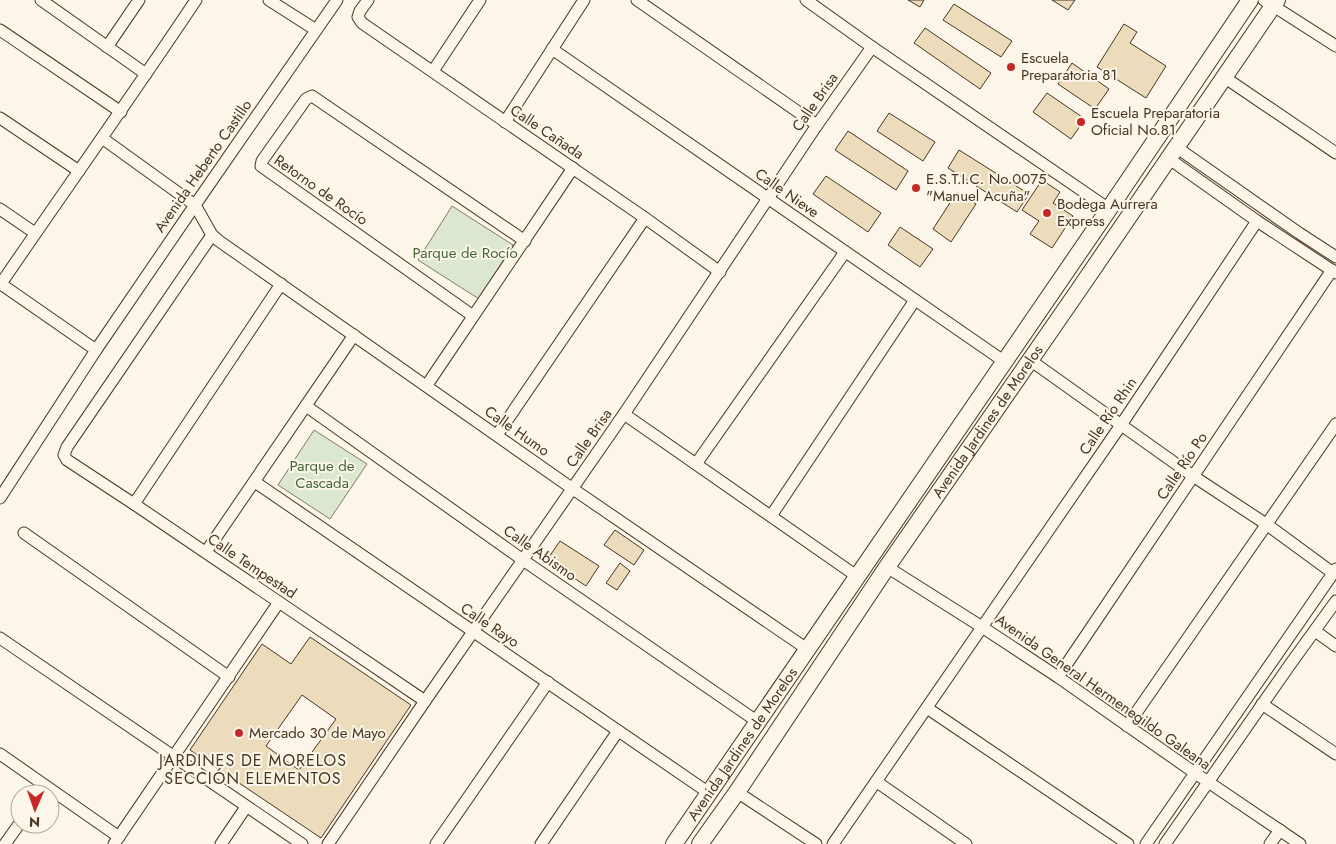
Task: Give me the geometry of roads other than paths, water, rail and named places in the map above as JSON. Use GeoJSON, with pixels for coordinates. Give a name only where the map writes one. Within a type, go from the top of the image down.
{"type":"FeatureCollection","features":[{"type":"Feature","properties":{"kind":"main road","name":"Avenida Jardines de Morelos"},"geometry":{"type":"LineString","coordinates":[[674,844],[1005,362],[1250,0]]}},
{"type":"Feature","properties":{"kind":"main road","name":"Avenida Jardines de Morelos"},"geometry":{"type":"LineString","coordinates":[[700,844],[737,792],[887,567],[1224,77],[1271,2]]}},
{"type":"Feature","properties":{"kind":"main road"},"geometry":{"type":"LineString","coordinates":[[1060,281],[1078,291]]}},
{"type":"Feature","properties":{"kind":"main road"},"geometry":{"type":"LineString","coordinates":[[832,614],[848,626]]}},
{"type":"Feature","properties":{"kind":"main road"},"geometry":{"type":"LineString","coordinates":[[737,752],[755,764]]}},
{"type":"Feature","properties":{"kind":"street"},"geometry":{"type":"LineString","coordinates":[[107,46],[139,0]]}},
{"type":"Feature","properties":{"kind":"street"},"geometry":{"type":"LineString","coordinates":[[96,350],[0,285],[121,112],[196,0]]}},
{"type":"Feature","properties":{"kind":"street"},"geometry":{"type":"LineString","coordinates":[[269,0],[316,30]]}},
{"type":"Feature","properties":{"kind":"street","name":"Avenida Heberto Castillo"},"geometry":{"type":"LineString","coordinates":[[0,496],[194,205],[337,0]]}},
{"type":"Feature","properties":{"kind":"street","name":"Calle Cañada"},"geometry":{"type":"LineString","coordinates":[[368,0],[358,17],[362,23],[720,272]]}},
{"type":"Feature","properties":{"kind":"street"},"geometry":{"type":"LineString","coordinates":[[433,71],[480,0]]}},
{"type":"Feature","properties":{"kind":"street"},"geometry":{"type":"LineString","coordinates":[[505,122],[584,0]]}},
{"type":"Feature","properties":{"kind":"street"},"geometry":{"type":"LineString","coordinates":[[637,0],[817,125]]}},
{"type":"Feature","properties":{"kind":"street"},"geometry":{"type":"LineString","coordinates":[[806,0],[1109,209]]}},
{"type":"Feature","properties":{"kind":"street"},"geometry":{"type":"LineString","coordinates":[[48,2],[146,74]]}},
{"type":"Feature","properties":{"kind":"street"},"geometry":{"type":"LineString","coordinates":[[1271,2],[1336,46]]}},
{"type":"Feature","properties":{"kind":"street"},"geometry":{"type":"LineString","coordinates":[[0,30],[121,112]]}},
{"type":"Feature","properties":{"kind":"street","name":"Calle Brisa"},"geometry":{"type":"LineString","coordinates":[[328,844],[425,700],[624,414],[817,125],[872,47]]}},
{"type":"Feature","properties":{"kind":"street","name":"Calle Nieve"},"geometry":{"type":"LineString","coordinates":[[552,49],[1005,362]]}},
{"type":"Feature","properties":{"kind":"street"},"geometry":{"type":"LineString","coordinates":[[1224,77],[1336,153]]}},
{"type":"Feature","properties":{"kind":"street","name":"Retorno de Rocío"},"geometry":{"type":"LineString","coordinates":[[473,316],[261,166],[262,161],[306,99],[312,96],[524,241]]}},
{"type":"Feature","properties":{"kind":"street"},"geometry":{"type":"LineString","coordinates":[[0,118],[79,171]]}},
{"type":"Feature","properties":{"kind":"street"},"geometry":{"type":"LineString","coordinates":[[102,138],[194,205],[212,235]]}},
{"type":"Feature","properties":{"kind":"street"},"geometry":{"type":"LineString","coordinates":[[1172,152],[1257,221],[1334,272]]}},
{"type":"Feature","properties":{"kind":"street"},"geometry":{"type":"LineString","coordinates":[[1172,152],[1336,257]]}},
{"type":"Feature","properties":{"kind":"street"},"geometry":{"type":"LineString","coordinates":[[427,385],[573,168]]}},
{"type":"Feature","properties":{"kind":"street"},"geometry":{"type":"LineString","coordinates":[[0,209],[35,233]]}},
{"type":"Feature","properties":{"kind":"street"},"geometry":{"type":"LineString","coordinates":[[497,435],[644,218]]}},
{"type":"Feature","properties":{"kind":"street","name":"Calle Río Rhin"},"geometry":{"type":"LineString","coordinates":[[833,844],[1121,425],[1257,221]]}},
{"type":"Feature","properties":{"kind":"street"},"geometry":{"type":"LineString","coordinates":[[1292,244],[1299,233]]}},
{"type":"Feature","properties":{"kind":"street","name":"Calle Humo"},"geometry":{"type":"LineString","coordinates":[[212,235],[807,649]]}},
{"type":"Feature","properties":{"kind":"street","name":"Calle Tempestad"},"geometry":{"type":"LineString","coordinates":[[212,235],[67,446],[64,455],[67,460],[425,700]]}},
{"type":"Feature","properties":{"kind":"street"},"geometry":{"type":"LineString","coordinates":[[696,464],[844,252]]}},
{"type":"Feature","properties":{"kind":"street","name":"Calle Río Po"},"geometry":{"type":"LineString","coordinates":[[1058,677],[1193,476],[1334,272]]}},
{"type":"Feature","properties":{"kind":"street"},"geometry":{"type":"LineString","coordinates":[[134,504],[280,284]]}},
{"type":"Feature","properties":{"kind":"street"},"geometry":{"type":"LineString","coordinates":[[771,516],[915,300]]}},
{"type":"Feature","properties":{"kind":"street"},"geometry":{"type":"LineString","coordinates":[[206,552],[354,335]]}},
{"type":"Feature","properties":{"kind":"street"},"geometry":{"type":"LineString","coordinates":[[1030,360],[1193,476],[1335,571],[1146,844]]}},
{"type":"Feature","properties":{"kind":"street","name":"Calle Abismo"},"geometry":{"type":"LineString","coordinates":[[306,406],[523,560],[758,722]]}},
{"type":"Feature","properties":{"kind":"street"},"geometry":{"type":"LineString","coordinates":[[624,414],[858,577]]}},
{"type":"Feature","properties":{"kind":"street"},"geometry":{"type":"LineString","coordinates":[[1127,726],[1336,424]]}},
{"type":"Feature","properties":{"kind":"street","name":"Calle Rayo"},"geometry":{"type":"LineString","coordinates":[[255,482],[709,793]]}},
{"type":"Feature","properties":{"kind":"street"},"geometry":{"type":"LineString","coordinates":[[24,533],[229,677]]}},
{"type":"Feature","properties":{"kind":"street","name":"Avenida General Hermenegildo Galeana"},"geometry":{"type":"LineString","coordinates":[[887,567],[1058,677],[1300,844]]}},
{"type":"Feature","properties":{"kind":"street"},"geometry":{"type":"LineString","coordinates":[[1165,844],[1336,601]]}},
{"type":"Feature","properties":{"kind":"street"},"geometry":{"type":"LineString","coordinates":[[60,802],[116,840],[279,602]]}},
{"type":"Feature","properties":{"kind":"street"},"geometry":{"type":"LineString","coordinates":[[1315,631],[1336,646]]}},
{"type":"Feature","properties":{"kind":"street"},"geometry":{"type":"LineString","coordinates":[[0,638],[302,844]]}},
{"type":"Feature","properties":{"kind":"street"},"geometry":{"type":"LineString","coordinates":[[1275,657],[1289,666]]}},
{"type":"Feature","properties":{"kind":"street"},"geometry":{"type":"LineString","coordinates":[[436,844],[548,682]]}},
{"type":"Feature","properties":{"kind":"street"},"geometry":{"type":"LineString","coordinates":[[1262,704],[1336,754]]}},
{"type":"Feature","properties":{"kind":"street"},"geometry":{"type":"LineString","coordinates":[[927,708],[1128,844]]}},
{"type":"Feature","properties":{"kind":"street"},"geometry":{"type":"LineString","coordinates":[[541,844],[618,731]]}},
{"type":"Feature","properties":{"kind":"street"},"geometry":{"type":"LineString","coordinates":[[0,754],[36,784]]}},
{"type":"Feature","properties":{"kind":"street"},"geometry":{"type":"LineString","coordinates":[[877,782],[966,844]]}},
{"type":"Feature","properties":{"kind":"street"},"geometry":{"type":"LineString","coordinates":[[737,792],[816,844]]}},
{"type":"Feature","properties":{"kind":"street"},"geometry":{"type":"LineString","coordinates":[[221,844],[246,807]]}},
{"type":"Feature","properties":{"kind":"street"},"geometry":{"type":"LineString","coordinates":[[1270,844],[1280,830]]}},
{"type":"Feature","properties":{"kind":"place","name":"Escuela Preparatoria 81"},"geometry":{"type":"Point","coordinates":[1011,67]}},
{"type":"Feature","properties":{"kind":"place","name":"Escuela Preparatoria Oficial No.81"},"geometry":{"type":"Point","coordinates":[1081,122]}},
{"type":"Feature","properties":{"kind":"place","name":"E.S.T.I.C. No.0075 \"Manuel Acuña\""},"geometry":{"type":"Point","coordinates":[916,188]}},
{"type":"Feature","properties":{"kind":"place","name":"Bodega Aurrera Express"},"geometry":{"type":"Point","coordinates":[1047,213]}},
{"type":"Feature","properties":{"kind":"place","name":"Mercado 30 de Mayo"},"geometry":{"type":"Point","coordinates":[239,733]}},
{"type":"Feature","properties":{"kind":"district","name":"JARDINES DE MORELOS SECCIÓN ELEMENTOS"},"geometry":{"type":"Point","coordinates":[253,769]}},
{"type":"Feature","properties":{"kind":"park label","name":"Parque de Rocío"},"geometry":{"type":"Point","coordinates":[465,253]}},
{"type":"Feature","properties":{"kind":"park label","name":"Parque de Cascada"},"geometry":{"type":"Point","coordinates":[322,474]}}]}
